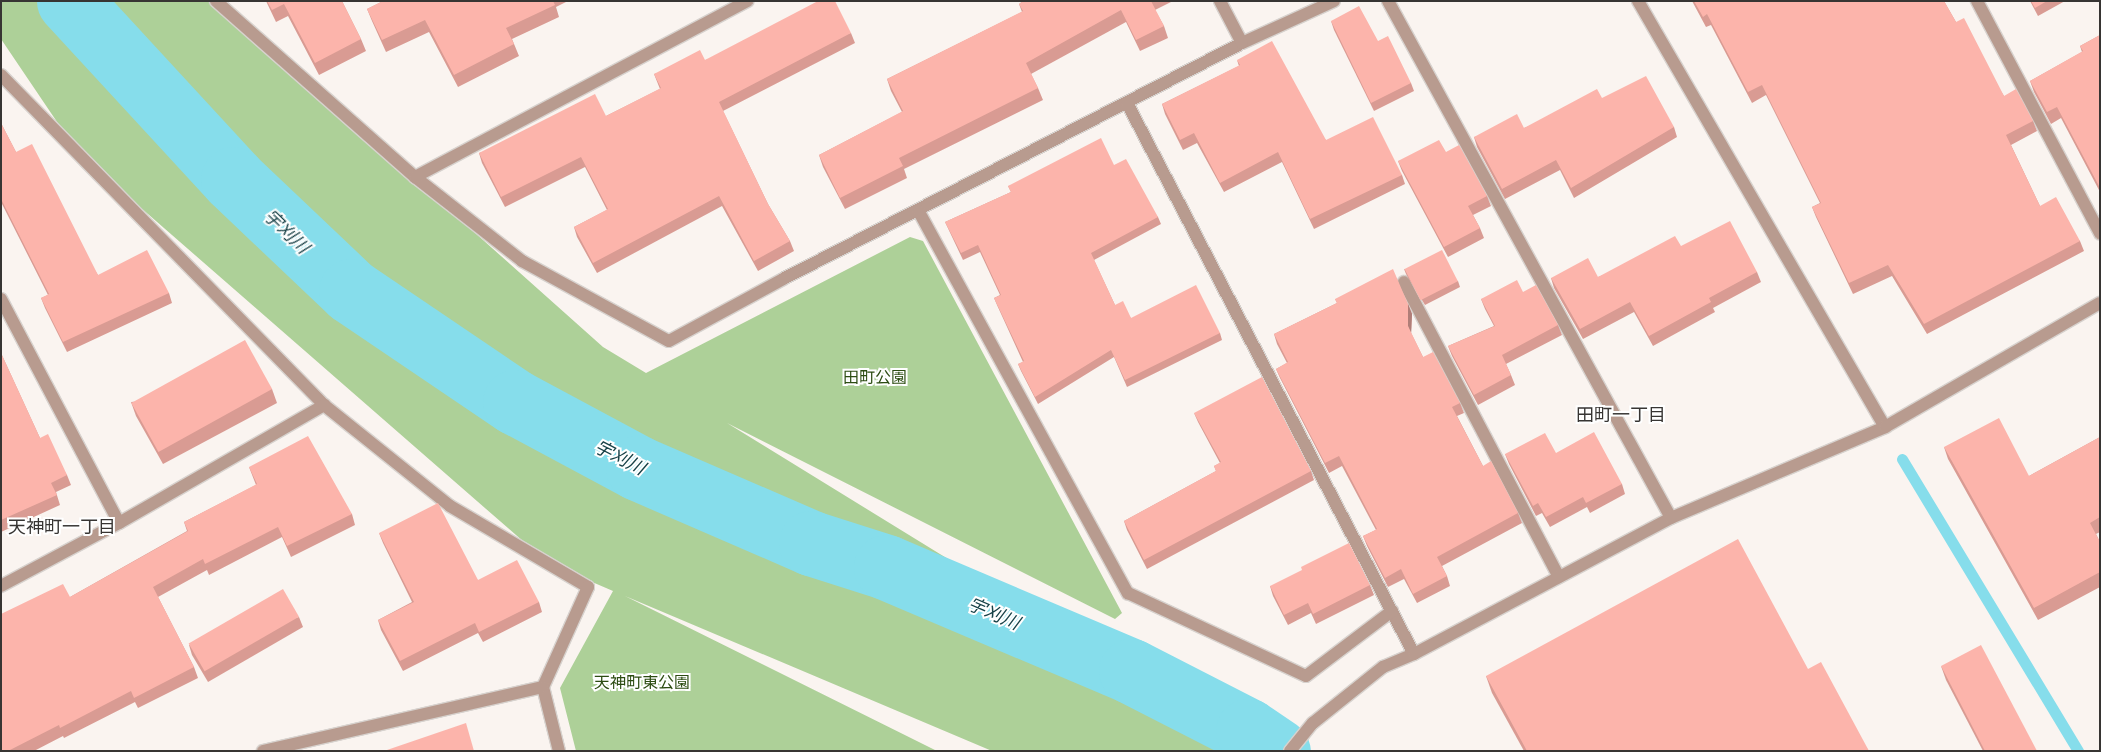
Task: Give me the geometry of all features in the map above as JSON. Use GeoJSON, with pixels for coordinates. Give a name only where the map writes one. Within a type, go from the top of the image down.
{"type":"FeatureCollection","features":[{"type":"Feature","properties":{"kind":"street"},"geometry":{"type":"LineString","coordinates":[[216,1],[415,177],[522,261],[669,342],[782,279],[919,212],[1242,43],[1334,1]]}},
{"type":"Feature","properties":{"kind":"street"},"geometry":{"type":"LineString","coordinates":[[415,177],[747,1]]}},
{"type":"Feature","properties":{"kind":"street"},"geometry":{"type":"LineString","coordinates":[[1220,1],[1242,43]]}},
{"type":"Feature","properties":{"kind":"street"},"geometry":{"type":"LineString","coordinates":[[1388,1],[1671,518]]}},
{"type":"Feature","properties":{"kind":"street"},"geometry":{"type":"LineString","coordinates":[[1638,1],[1886,427]]}},
{"type":"Feature","properties":{"kind":"street"},"geometry":{"type":"LineString","coordinates":[[1977,1],[2100,233]]}},
{"type":"Feature","properties":{"kind":"street"},"geometry":{"type":"LineString","coordinates":[[1,75],[324,406],[450,506],[588,587],[543,687],[559,751]]}},
{"type":"Feature","properties":{"kind":"street"},"geometry":{"type":"LineString","coordinates":[[1126,103],[1414,654]]}},
{"type":"Feature","properties":{"kind":"street"},"geometry":{"type":"LineString","coordinates":[[919,212],[1128,593],[1306,676],[1392,611]]}},
{"type":"Feature","properties":{"kind":"street"},"geometry":{"type":"LineString","coordinates":[[1404,282],[1559,577]]}},
{"type":"Feature","properties":{"kind":"street"},"geometry":{"type":"LineString","coordinates":[[1,299],[119,523]]}},
{"type":"Feature","properties":{"kind":"street"},"geometry":{"type":"LineString","coordinates":[[1290,751],[1313,723],[1383,666],[1414,654],[1671,518],[1886,427],[2100,302]]}},
{"type":"Feature","properties":{"kind":"street"},"geometry":{"type":"LineString","coordinates":[[1,586],[119,523],[324,406]]}},
{"type":"Feature","properties":{"kind":"street"},"geometry":{"type":"LineString","coordinates":[[263,751],[543,687]]}},
{"type":"Feature","properties":{"kind":"green space"},"geometry":{"type":"Polygon","coordinates":[[[1,1],[215,1],[603,347],[646,373],[910,237],[923,241],[1122,613],[1115,619],[727,423],[1260,751],[992,751],[625,596],[937,751],[576,751],[560,688],[613,591],[548,563],[78,153],[1,39],[1,1]]]}},
{"type":"Feature","properties":{"kind":"building"},"geometry":{"type":"Polygon","coordinates":[[[267,1],[342,1],[361,39],[315,63],[284,4],[272,10],[267,1]]]}},
{"type":"Feature","properties":{"kind":"building"},"geometry":{"type":"Polygon","coordinates":[[[383,1],[553,1],[555,5],[506,28],[514,44],[454,75],[425,20],[382,40],[367,9],[383,1]]]}},
{"type":"Feature","properties":{"kind":"building"},"geometry":{"type":"Polygon","coordinates":[[[818,1],[835,1],[851,33],[719,102],[768,204],[790,241],[754,261],[719,196],[593,263],[574,227],[608,209],[581,157],[501,197],[479,153],[595,94],[606,116],[661,88],[654,74],[700,50],[705,60],[818,1]]]}},
{"type":"Feature","properties":{"kind":"building"},"geometry":{"type":"Polygon","coordinates":[[[1023,1],[1151,1],[1164,26],[1136,40],[1121,10],[1026,63],[1038,88],[899,158],[903,166],[840,198],[819,155],[903,111],[887,79],[1023,11],[1019,4],[1023,1]]]}},
{"type":"Feature","properties":{"kind":"building"},"geometry":{"type":"Polygon","coordinates":[[[1694,1],[1944,1],[1956,22],[1964,18],[2004,96],[2016,89],[2033,121],[2006,135],[2040,206],[2056,197],[2080,241],[1924,324],[1888,265],[1849,283],[1812,207],[1821,203],[1762,85],[1748,92],[1707,14],[1703,17],[1694,1]]]}},
{"type":"Feature","properties":{"kind":"building"},"geometry":{"type":"Polygon","coordinates":[[[2031,1],[2047,1],[2035,8],[2031,1]]]}},
{"type":"Feature","properties":{"kind":"building"},"geometry":{"type":"Polygon","coordinates":[[[1359,6],[1378,41],[1388,36],[1411,83],[1371,103],[1331,21],[1359,6]]]}},
{"type":"Feature","properties":{"kind":"building"},"geometry":{"type":"Polygon","coordinates":[[[2100,35],[2100,188],[2057,107],[2047,112],[2030,81],[2083,51],[2080,46],[2100,35]]]}},
{"type":"Feature","properties":{"kind":"building"},"geometry":{"type":"Polygon","coordinates":[[[1272,41],[1326,140],[1373,117],[1402,175],[1310,219],[1278,152],[1220,183],[1194,133],[1180,140],[1162,104],[1240,65],[1237,60],[1272,41]]]}},
{"type":"Feature","properties":{"kind":"building"},"geometry":{"type":"Polygon","coordinates":[[[1646,76],[1674,127],[1571,188],[1556,160],[1502,189],[1474,137],[1517,114],[1524,128],[1597,89],[1602,98],[1646,76]]]}},
{"type":"Feature","properties":{"kind":"building"},"geometry":{"type":"Polygon","coordinates":[[[1,123],[16,152],[32,144],[98,275],[147,250],[169,293],[63,342],[41,298],[49,294],[1,199],[1,123]]]}},
{"type":"Feature","properties":{"kind":"building"},"geometry":{"type":"Polygon","coordinates":[[[1101,138],[1114,165],[1126,159],[1158,217],[1091,253],[1115,305],[1123,301],[1131,318],[1196,285],[1220,333],[1125,380],[1111,350],[1035,397],[1018,364],[1024,361],[994,298],[1001,295],[978,245],[961,253],[945,222],[1011,192],[1008,186],[1101,138]]]}},
{"type":"Feature","properties":{"kind":"building"},"geometry":{"type":"Polygon","coordinates":[[[1439,140],[1446,152],[1459,145],[1487,196],[1468,206],[1480,228],[1444,247],[1398,161],[1439,140]]]}},
{"type":"Feature","properties":{"kind":"building"},"geometry":{"type":"Polygon","coordinates":[[[1730,221],[1757,272],[1709,298],[1711,302],[1649,336],[1630,302],[1580,329],[1551,278],[1588,258],[1598,277],[1675,236],[1681,246],[1730,221]]]}},
{"type":"Feature","properties":{"kind":"building"},"geometry":{"type":"Polygon","coordinates":[[[1442,250],[1458,281],[1420,300],[1405,269],[1442,250]]]}},
{"type":"Feature","properties":{"kind":"building"},"geometry":{"type":"Polygon","coordinates":[[[1393,269],[1408,304],[1408,326],[1423,357],[1433,352],[1460,403],[1452,407],[1483,466],[1491,461],[1518,513],[1437,557],[1447,576],[1413,594],[1401,569],[1385,578],[1363,536],[1377,529],[1339,456],[1325,463],[1276,369],[1288,362],[1274,334],[1337,303],[1335,299],[1393,269]]]}},
{"type":"Feature","properties":{"kind":"building"},"geometry":{"type":"Polygon","coordinates":[[[1517,280],[1523,292],[1536,285],[1558,325],[1502,355],[1511,375],[1474,395],[1448,346],[1495,326],[1481,299],[1517,280]]]}},
{"type":"Feature","properties":{"kind":"building"},"geometry":{"type":"Polygon","coordinates":[[[245,340],[272,389],[158,452],[131,403],[245,340]]]}},
{"type":"Feature","properties":{"kind":"building"},"geometry":{"type":"Polygon","coordinates":[[[1,353],[40,438],[48,434],[67,475],[51,483],[57,495],[1,520],[1,353]]]}},
{"type":"Feature","properties":{"kind":"building"},"geometry":{"type":"Polygon","coordinates":[[[1262,377],[1311,471],[1144,560],[1124,521],[1216,471],[1214,466],[1221,462],[1194,413],[1262,377]]]}},
{"type":"Feature","properties":{"kind":"building"},"geometry":{"type":"Polygon","coordinates":[[[1999,418],[2029,476],[2100,437],[2100,517],[2090,523],[2100,542],[2100,572],[2034,608],[1944,447],[1999,418]]]}},
{"type":"Feature","properties":{"kind":"building"},"geometry":{"type":"Polygon","coordinates":[[[1594,432],[1622,484],[1586,503],[1583,497],[1546,517],[1538,503],[1533,506],[1505,454],[1545,433],[1556,453],[1594,432]]]}},
{"type":"Feature","properties":{"kind":"building"},"geometry":{"type":"Polygon","coordinates":[[[308,436],[352,514],[287,546],[278,527],[205,564],[203,559],[153,587],[194,667],[134,698],[131,691],[60,728],[59,725],[8,751],[1,751],[1,614],[63,584],[70,597],[188,531],[184,522],[257,484],[249,467],[308,436]]]}},
{"type":"Feature","properties":{"kind":"building"},"geometry":{"type":"Polygon","coordinates":[[[438,503],[478,580],[517,560],[539,602],[479,632],[475,623],[400,661],[378,620],[414,602],[379,533],[438,503]]]}},
{"type":"Feature","properties":{"kind":"building"},"geometry":{"type":"Polygon","coordinates":[[[1738,539],[1808,669],[1821,662],[1869,751],[1527,751],[1486,676],[1738,539]]]}},
{"type":"Feature","properties":{"kind":"building"},"geometry":{"type":"Polygon","coordinates":[[[1349,543],[1370,585],[1313,614],[1308,603],[1284,615],[1270,586],[1302,570],[1301,567],[1349,543]]]}},
{"type":"Feature","properties":{"kind":"building"},"geometry":{"type":"Polygon","coordinates":[[[283,589],[299,617],[205,671],[189,644],[283,589]]]}},
{"type":"Feature","properties":{"kind":"building"},"geometry":{"type":"Polygon","coordinates":[[[1981,645],[2037,751],[1985,751],[1941,666],[1981,645]]]}},
{"type":"Feature","properties":{"kind":"building"},"geometry":{"type":"Polygon","coordinates":[[[466,723],[474,751],[384,751],[466,723]]]}},
{"type":"Feature","properties":{"kind":"waterway","name":"宇刈川"},"geometry":{"type":"LineString","coordinates":[[69,1],[233,179],[351,291],[515,402],[638,468],[811,543],[886,567],[1131,671],[1248,731],[1278,751]]}},
{"type":"Feature","properties":{"kind":"waterway"},"geometry":{"type":"LineString","coordinates":[[1902,459],[2078,751]]}},
{"type":"Feature","properties":{"kind":"district","name":"田町一丁目"},"geometry":{"type":"Point","coordinates":[1621,414]}},
{"type":"Feature","properties":{"kind":"district","name":"天神町一丁目"},"geometry":{"type":"Point","coordinates":[62,526]}},
{"type":"Feature","properties":{"kind":"park label","name":"田町公園"},"geometry":{"type":"Point","coordinates":[875,377]}},
{"type":"Feature","properties":{"kind":"park label","name":"天神町東公園"},"geometry":{"type":"Point","coordinates":[642,682]}}]}
